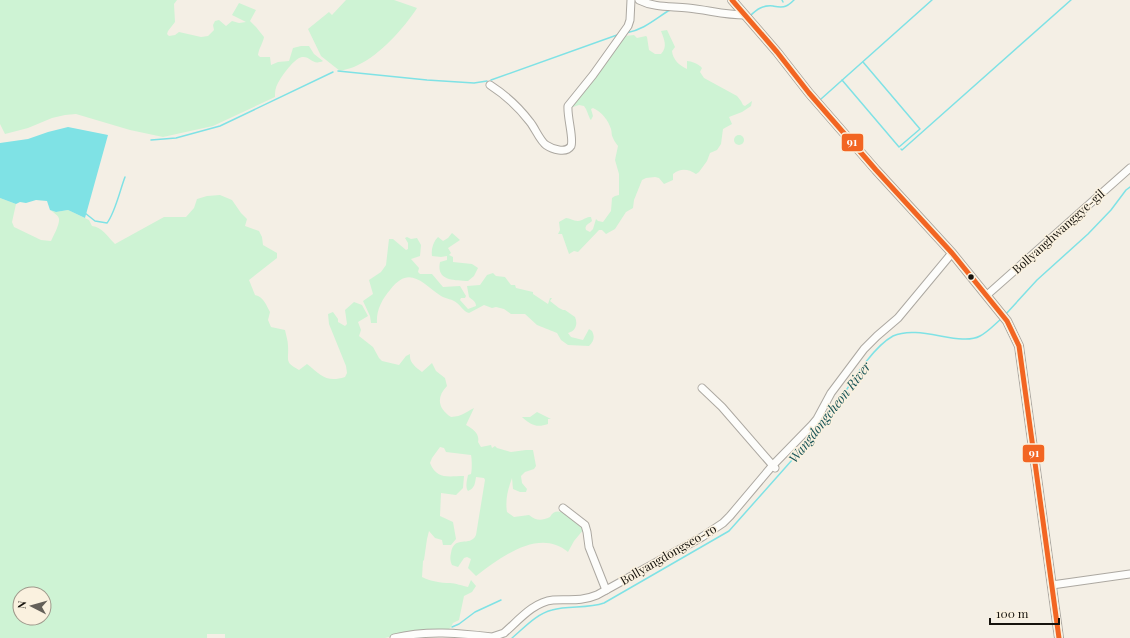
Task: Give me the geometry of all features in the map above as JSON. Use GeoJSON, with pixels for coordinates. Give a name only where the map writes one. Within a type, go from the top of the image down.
{"type":"FeatureCollection","features":[{"type":"Feature","properties":{"kind":"main road"},"geometry":{"type":"LineString","coordinates":[[732,0],[777,52],[809,93],[952,253],[1003,315],[1014,333],[1019,346],[1059,638]]}},
{"type":"Feature","properties":{"kind":"street"},"geometry":{"type":"LineString","coordinates":[[490,85],[500,91],[516,106],[546,145],[562,151],[567,150],[571,146],[572,140],[567,113],[568,106],[628,26],[630,20],[631,0]]}},
{"type":"Feature","properties":{"kind":"street"},"geometry":{"type":"LineString","coordinates":[[639,0],[649,5],[689,8],[733,15],[745,15]]}},
{"type":"Feature","properties":{"kind":"street","name":"Bollyanghwanggye-gil"},"geometry":{"type":"LineString","coordinates":[[987,295],[1130,168]]}},
{"type":"Feature","properties":{"kind":"street","name":"Bollyangdongseo-ro"},"geometry":{"type":"LineString","coordinates":[[394,638],[420,634],[442,633],[492,638],[504,633],[538,604],[553,600],[581,600],[597,595],[702,537],[730,516],[817,419],[831,393],[864,349],[898,318],[952,253]]}},
{"type":"Feature","properties":{"kind":"street"},"geometry":{"type":"LineString","coordinates":[[702,388],[722,407],[774,466]]}},
{"type":"Feature","properties":{"kind":"street"},"geometry":{"type":"LineString","coordinates":[[563,508],[585,525],[589,547],[606,590]]}},
{"type":"Feature","properties":{"kind":"street"},"geometry":{"type":"LineString","coordinates":[[1052,585],[1130,574]]}},
{"type":"Feature","properties":{"kind":"green space"},"geometry":{"type":"Polygon","coordinates":[[[0,0],[177,0],[174,4],[175,22],[167,34],[169,36],[175,35],[179,32],[201,37],[208,36],[214,30],[213,25],[215,21],[219,20],[226,26],[232,21],[239,23],[246,22],[232,15],[239,3],[256,10],[250,21],[264,37],[258,55],[260,57],[270,57],[271,65],[278,62],[289,61],[293,48],[301,46],[309,46],[314,54],[323,61],[314,62],[305,57],[299,58],[291,65],[277,84],[275,97],[213,126],[163,137],[130,130],[76,114],[52,118],[28,128],[5,134],[0,124],[0,0]]]}},
{"type":"Feature","properties":{"kind":"green space"},"geometry":{"type":"Polygon","coordinates":[[[346,0],[394,0],[417,8],[406,24],[383,48],[366,61],[340,71],[321,56],[308,29],[329,12],[332,15],[346,0]]]}},
{"type":"Feature","properties":{"kind":"green space"},"geometry":{"type":"Polygon","coordinates":[[[667,30],[675,47],[672,51],[675,60],[679,64],[687,69],[687,61],[697,64],[702,68],[700,72],[704,78],[737,96],[745,106],[752,101],[751,106],[742,112],[729,117],[732,124],[723,129],[721,144],[717,150],[710,153],[707,161],[699,172],[696,174],[687,170],[679,171],[673,174],[673,180],[664,184],[659,178],[655,177],[642,180],[634,200],[633,208],[626,212],[615,229],[606,234],[602,230],[599,230],[578,252],[574,251],[569,254],[562,234],[558,234],[560,230],[559,222],[566,218],[577,221],[591,217],[592,221],[586,226],[586,230],[590,232],[593,229],[596,219],[603,222],[611,211],[612,198],[619,195],[619,174],[615,160],[618,146],[612,137],[608,122],[602,114],[593,108],[591,109],[593,116],[591,120],[584,106],[579,105],[573,107],[572,105],[625,36],[634,35],[637,38],[646,36],[649,50],[655,54],[661,54],[665,46],[661,31],[667,30]]]}},
{"type":"Feature","properties":{"kind":"green space"},"geometry":{"type":"Polygon","coordinates":[[[737,135],[741,135],[743,136],[743,144],[737,145],[734,142],[734,138],[737,135]]]}},
{"type":"Feature","properties":{"kind":"green space"},"geometry":{"type":"Polygon","coordinates":[[[220,195],[232,200],[247,219],[245,226],[259,231],[262,237],[263,245],[277,253],[277,258],[249,280],[255,295],[263,299],[270,312],[268,320],[271,327],[285,330],[288,344],[288,361],[291,365],[299,370],[307,364],[320,375],[328,378],[338,379],[345,377],[347,373],[346,366],[329,324],[328,314],[333,312],[338,319],[338,322],[345,326],[347,324],[345,310],[354,302],[362,305],[368,316],[358,322],[361,330],[359,336],[373,347],[382,361],[399,365],[406,356],[410,354],[412,362],[422,372],[432,363],[436,371],[445,378],[447,386],[441,394],[441,407],[451,417],[461,415],[474,408],[466,425],[477,434],[478,442],[481,447],[491,445],[492,448],[495,446],[511,452],[533,450],[536,466],[534,469],[525,472],[521,476],[522,483],[527,489],[526,492],[520,492],[513,489],[512,478],[507,495],[507,512],[514,517],[529,515],[539,520],[550,517],[553,513],[557,512],[561,512],[571,517],[584,526],[584,529],[574,541],[568,552],[557,545],[545,543],[532,544],[508,554],[476,576],[468,568],[471,559],[467,557],[464,558],[458,567],[452,565],[451,554],[455,544],[470,541],[476,535],[485,480],[484,478],[476,477],[473,487],[468,491],[466,483],[468,475],[471,474],[471,455],[446,452],[444,448],[440,447],[430,463],[436,472],[444,476],[464,476],[463,488],[456,495],[441,493],[440,516],[453,522],[456,539],[451,545],[443,545],[442,540],[435,538],[429,531],[423,561],[422,577],[436,582],[454,583],[468,587],[471,580],[476,586],[472,592],[464,596],[459,620],[453,623],[447,631],[398,635],[385,638],[225,638],[225,634],[207,634],[207,638],[0,638],[0,198],[16,204],[12,222],[14,227],[41,240],[51,241],[58,224],[58,217],[50,210],[56,212],[68,210],[89,220],[92,226],[102,230],[115,244],[164,217],[186,217],[194,208],[197,199],[207,196],[220,195]]]}},
{"type":"Feature","properties":{"kind":"green space"},"geometry":{"type":"Polygon","coordinates":[[[452,233],[460,240],[448,248],[451,253],[449,255],[453,257],[453,262],[472,264],[478,268],[474,276],[468,281],[452,280],[443,276],[439,268],[440,262],[447,260],[447,256],[432,256],[433,246],[436,239],[438,237],[443,241],[452,233]]]}},
{"type":"Feature","properties":{"kind":"green space"},"geometry":{"type":"Polygon","coordinates":[[[407,237],[411,239],[417,238],[421,245],[420,256],[411,259],[419,268],[418,272],[420,274],[432,274],[443,287],[460,286],[466,296],[460,300],[468,309],[476,306],[476,304],[469,297],[467,286],[480,285],[487,275],[493,273],[496,276],[505,277],[511,285],[515,285],[516,288],[533,292],[533,294],[548,304],[550,298],[552,298],[550,301],[575,317],[576,327],[573,331],[568,333],[571,337],[583,340],[589,329],[594,335],[594,339],[589,346],[568,345],[561,340],[557,333],[537,325],[525,314],[511,314],[504,309],[496,307],[492,308],[484,305],[469,313],[459,304],[441,296],[421,281],[409,277],[403,278],[384,297],[377,314],[377,323],[371,323],[370,316],[363,301],[373,294],[369,280],[381,272],[386,265],[389,239],[393,239],[406,250],[408,249],[408,243],[405,238],[407,237]]]}},
{"type":"Feature","properties":{"kind":"green space"},"geometry":{"type":"Polygon","coordinates":[[[537,412],[551,419],[548,419],[548,424],[541,426],[534,425],[522,417],[530,417],[537,412]]]}},
{"type":"Feature","properties":{"kind":"water"},"geometry":{"type":"Polygon","coordinates":[[[68,127],[108,135],[85,218],[68,210],[56,212],[50,210],[47,201],[36,200],[16,204],[0,198],[0,143],[28,139],[68,127]]]}},
{"type":"Feature","properties":{"kind":"waterway"},"geometry":{"type":"LineString","coordinates":[[750,16],[758,9],[763,7],[783,7],[794,0]]}},
{"type":"Feature","properties":{"kind":"waterway"},"geometry":{"type":"LineString","coordinates":[[821,99],[932,0]]}},
{"type":"Feature","properties":{"kind":"waterway"},"geometry":{"type":"LineString","coordinates":[[901,149],[902,150],[1071,0]]}},
{"type":"Feature","properties":{"kind":"waterway"},"geometry":{"type":"LineString","coordinates":[[626,33],[643,27],[671,10]]}},
{"type":"Feature","properties":{"kind":"waterway"},"geometry":{"type":"LineString","coordinates":[[491,80],[617,35]]}},
{"type":"Feature","properties":{"kind":"waterway"},"geometry":{"type":"LineString","coordinates":[[842,80],[899,147],[920,129],[863,62]]}},
{"type":"Feature","properties":{"kind":"waterway"},"geometry":{"type":"LineString","coordinates":[[338,71],[427,80],[474,83],[487,81]]}},
{"type":"Feature","properties":{"kind":"waterway"},"geometry":{"type":"LineString","coordinates":[[151,140],[176,138],[220,126],[333,72]]}},
{"type":"Feature","properties":{"kind":"waterway"},"geometry":{"type":"LineString","coordinates":[[85,213],[95,221],[107,223],[115,207],[125,177]]}},
{"type":"Feature","properties":{"kind":"waterway","name":"Wangdongcheon River"},"geometry":{"type":"LineString","coordinates":[[1005,315],[1037,280],[1088,234],[1130,187]]}},
{"type":"Feature","properties":{"kind":"waterway","name":"Wangdongcheon River"},"geometry":{"type":"LineString","coordinates":[[512,638],[530,622],[546,612],[604,603],[729,531],[816,433],[866,361],[884,342],[893,336],[915,332],[951,338],[972,339],[989,330],[1001,319]]}},
{"type":"Feature","properties":{"kind":"waterway"},"geometry":{"type":"LineString","coordinates":[[452,627],[459,624],[475,612],[501,600]]}},
{"type":"Feature","properties":{"kind":"transit line","name":"91"},"geometry":{"type":"LineString","coordinates":[[732,0],[777,52],[809,93],[876,170],[952,253],[1007,321],[1019,346],[1059,638]]}}]}
